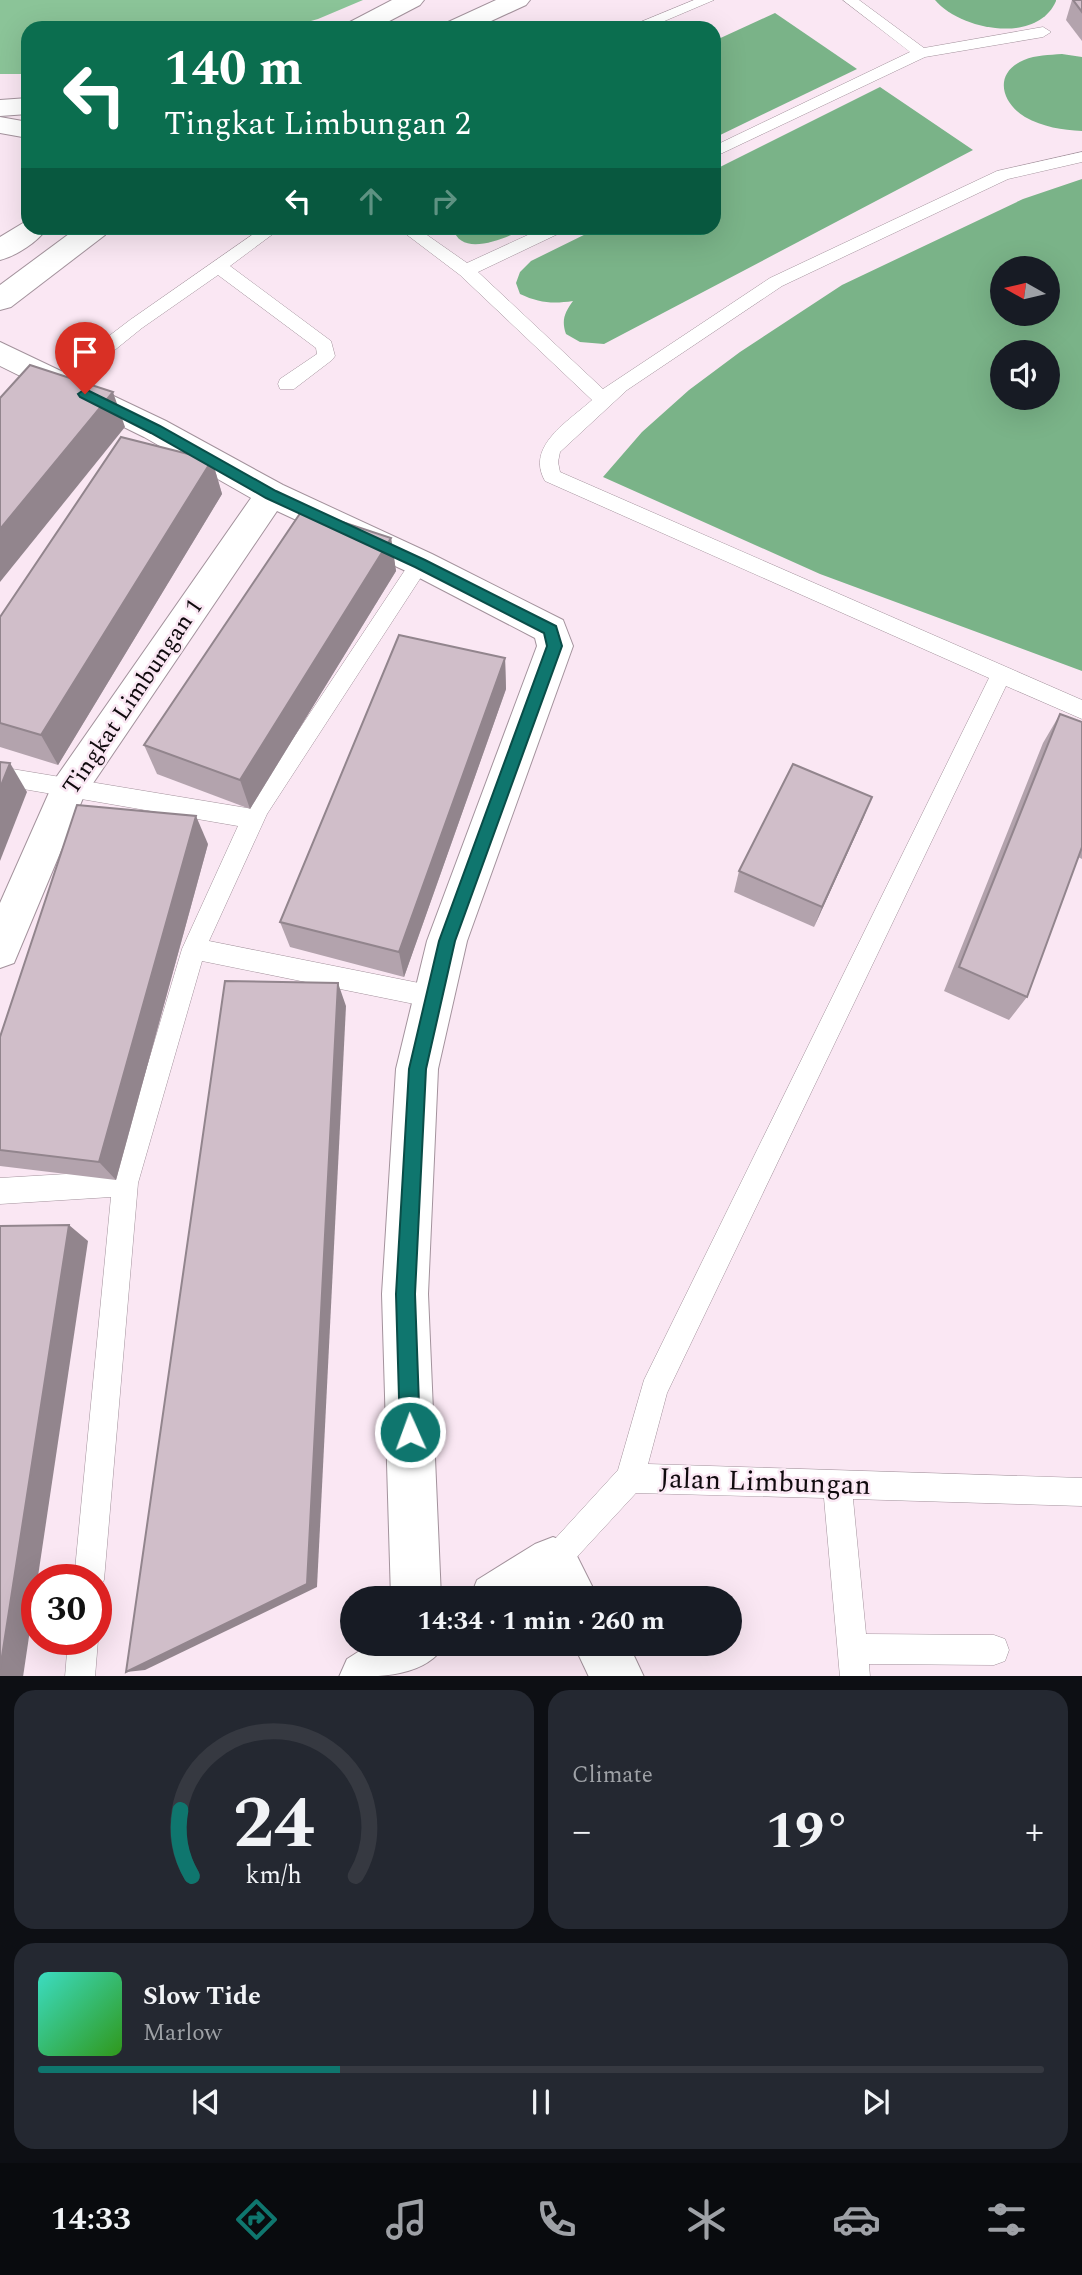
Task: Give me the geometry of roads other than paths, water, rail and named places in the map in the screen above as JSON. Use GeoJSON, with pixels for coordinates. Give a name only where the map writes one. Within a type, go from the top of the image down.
{"type":"FeatureCollection","features":[{"type":"Feature","properties":{"kind":"main road"},"geometry":{"type":"LineString","coordinates":[[370,21],[411,0]]}},
{"type":"Feature","properties":{"kind":"main road"},"geometry":{"type":"LineString","coordinates":[[470,21],[517,0]]}},
{"type":"Feature","properties":{"kind":"main road"},"geometry":{"type":"LineString","coordinates":[[0,108],[21,106]]}},
{"type":"Feature","properties":{"kind":"main road"},"geometry":{"type":"LineString","coordinates":[[0,125],[21,129]]}},
{"type":"Feature","properties":{"kind":"main road"},"geometry":{"type":"LineString","coordinates":[[0,251],[23,235]]}},
{"type":"Feature","properties":{"kind":"main road"},"geometry":{"type":"LineString","coordinates":[[0,300],[86,235]]}},
{"type":"Feature","properties":{"kind":"main road"},"geometry":{"type":"LineString","coordinates":[[0,354],[62,382],[147,440],[420,563],[551,630],[555,646],[447,941],[417,1069],[405,1294],[416,1586]]}},
{"type":"Feature","properties":{"kind":"main road"},"geometry":{"type":"LineString","coordinates":[[8,391],[30,367]]}},
{"type":"Feature","properties":{"kind":"main road","name":"Tingkat Limbungan 1"},"geometry":{"type":"LineString","coordinates":[[0,950],[68,790],[271,494]]}},
{"type":"Feature","properties":{"kind":"main road","name":"Jalan Limbungan"},"geometry":{"type":"LineString","coordinates":[[540,1586],[563,1580]]}},
{"type":"Feature","properties":{"kind":"main road"},"geometry":{"type":"LineString","coordinates":[[365,1676],[389,1656]]}},
{"type":"Feature","properties":{"kind":"lane"},"geometry":{"type":"LineString","coordinates":[[652,21],[707,0]]}},
{"type":"Feature","properties":{"kind":"lane"},"geometry":{"type":"LineString","coordinates":[[850,0],[921,53]]}},
{"type":"Feature","properties":{"kind":"lane"},"geometry":{"type":"LineString","coordinates":[[721,149],[921,53],[1043,32]]}},
{"type":"Feature","properties":{"kind":"lane"},"geometry":{"type":"LineString","coordinates":[[416,235],[466,271],[603,400],[620,385],[776,282],[1003,174],[1082,157]]}},
{"type":"Feature","properties":{"kind":"lane"},"geometry":{"type":"LineString","coordinates":[[62,382],[136,324],[263,235]]}},
{"type":"Feature","properties":{"kind":"lane"},"geometry":{"type":"LineString","coordinates":[[466,271],[541,235]]}},
{"type":"Feature","properties":{"kind":"lane"},"geometry":{"type":"LineString","coordinates":[[218,267],[326,345],[326,356],[287,384]]}},
{"type":"Feature","properties":{"kind":"lane"},"geometry":{"type":"LineString","coordinates":[[620,385],[551,449],[548,463],[552,476],[1082,710]]}},
{"type":"Feature","properties":{"kind":"lane"},"geometry":{"type":"LineString","coordinates":[[90,1564],[125,1183],[194,949],[253,819],[420,563]]}},
{"type":"Feature","properties":{"kind":"lane"},"geometry":{"type":"LineString","coordinates":[[630,1478],[654,1390],[1001,675]]}},
{"type":"Feature","properties":{"kind":"lane"},"geometry":{"type":"LineString","coordinates":[[0,776],[68,790],[253,819]]}},
{"type":"Feature","properties":{"kind":"lane"},"geometry":{"type":"LineString","coordinates":[[194,949],[434,997]]}},
{"type":"Feature","properties":{"kind":"lane"},"geometry":{"type":"LineString","coordinates":[[0,1191],[125,1183]]}},
{"type":"Feature","properties":{"kind":"lane","name":"Jalan Limbungan"},"geometry":{"type":"LineString","coordinates":[[563,1580],[630,1478],[1082,1492]]}},
{"type":"Feature","properties":{"kind":"lane"},"geometry":{"type":"LineString","coordinates":[[837,1484],[853,1663],[994,1650]]}},
{"type":"Feature","properties":{"kind":"lane"},"geometry":{"type":"LineString","coordinates":[[80,1676],[82,1655]]}}]}
